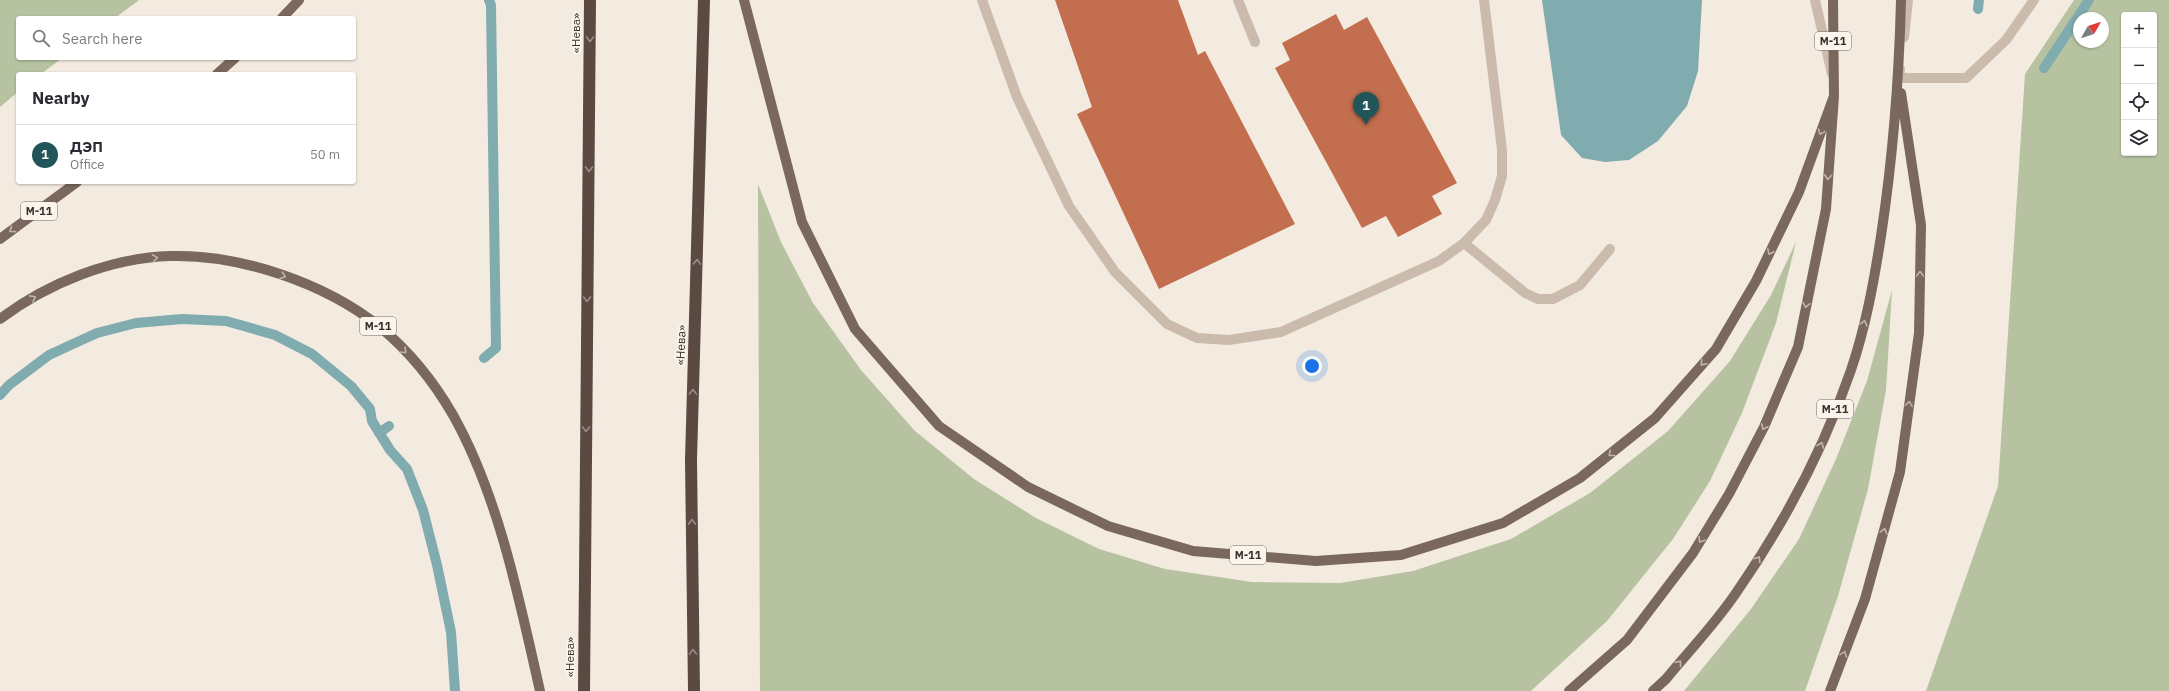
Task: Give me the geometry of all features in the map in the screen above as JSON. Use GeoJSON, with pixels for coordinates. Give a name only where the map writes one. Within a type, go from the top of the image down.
{"type":"FeatureCollection","features":[{"type":"Feature","properties":{"kind":"highway","name":"«Нева»"},"geometry":{"type":"LineString","coordinates":[[584,691],[590,0]]}},
{"type":"Feature","properties":{"kind":"highway","name":"«Нева»"},"geometry":{"type":"LineString","coordinates":[[694,691],[691,460],[704,0]]}},
{"type":"Feature","properties":{"kind":"main road"},"geometry":{"type":"LineString","coordinates":[[284,16],[299,0]]}},
{"type":"Feature","properties":{"kind":"main road","name":"М-11"},"geometry":{"type":"LineString","coordinates":[[744,0],[802,222],[856,329],[939,426],[1028,487],[1108,526],[1193,550],[1208,552],[1316,561],[1401,555],[1503,523],[1580,478],[1655,418],[1716,349],[1756,280],[1799,192],[1834,96]]}},
{"type":"Feature","properties":{"kind":"main road","name":"М-11"},"geometry":{"type":"LineString","coordinates":[[1569,691],[1627,640],[1693,553],[1730,494],[1764,427],[1798,347],[1826,209],[1834,96],[1833,0]]}},
{"type":"Feature","properties":{"kind":"main road","name":"М-11"},"geometry":{"type":"LineString","coordinates":[[1653,691],[1666,679],[1736,594],[1777,528],[1818,452],[1851,370],[1872,293],[1887,192],[1899,78],[1901,0]]}},
{"type":"Feature","properties":{"kind":"main road"},"geometry":{"type":"LineString","coordinates":[[219,72],[233,60]]}},
{"type":"Feature","properties":{"kind":"main road","name":"М-11"},"geometry":{"type":"LineString","coordinates":[[1830,691],[1865,599],[1900,472],[1919,333],[1921,225],[1899,78]]}},
{"type":"Feature","properties":{"kind":"main road","name":"М-11"},"geometry":{"type":"LineString","coordinates":[[0,239],[74,184]]}},
{"type":"Feature","properties":{"kind":"main road","name":"М-11"},"geometry":{"type":"LineString","coordinates":[[0,319],[14,308],[63,282],[114,264],[170,256],[225,259],[282,275],[331,296],[380,327],[426,373],[453,415],[483,477],[518,598],[540,691]]}},
{"type":"Feature","properties":{"kind":"lane"},"geometry":{"type":"LineString","coordinates":[[982,0],[1017,97],[1069,206],[1115,272],[1167,324],[1197,338],[1229,340],[1281,332],[1439,261],[1464,243],[1486,220],[1495,200],[1502,176],[1502,150],[1484,0]]}},
{"type":"Feature","properties":{"kind":"lane"},"geometry":{"type":"LineString","coordinates":[[1238,0],[1255,42]]}},
{"type":"Feature","properties":{"kind":"lane","name":"М-11"},"geometry":{"type":"LineString","coordinates":[[1815,0],[1834,82]]}},
{"type":"Feature","properties":{"kind":"lane"},"geometry":{"type":"LineString","coordinates":[[1908,0],[1899,78],[1966,78],[2006,40],[2034,0]]}},
{"type":"Feature","properties":{"kind":"lane"},"geometry":{"type":"LineString","coordinates":[[1464,243],[1525,293],[1538,299],[1553,299],[1580,285],[1610,249]]}},
{"type":"Feature","properties":{"kind":"green space"},"geometry":{"type":"Polygon","coordinates":[[[0,0],[139,0],[118,16],[16,16],[16,60],[59,60],[44,72],[16,72],[16,94],[0,107],[0,0]]]}},
{"type":"Feature","properties":{"kind":"green space"},"geometry":{"type":"Polygon","coordinates":[[[2074,0],[2169,0],[2169,691],[1926,691],[1998,486],[2025,74],[2074,0]]]}},
{"type":"Feature","properties":{"kind":"green space"},"geometry":{"type":"Polygon","coordinates":[[[758,184],[781,242],[813,303],[861,370],[915,431],[974,479],[1036,518],[1099,549],[1165,569],[1252,582],[1340,583],[1413,571],[1511,539],[1590,493],[1668,431],[1730,361],[1771,295],[1796,242],[1776,323],[1742,413],[1710,481],[1673,539],[1607,621],[1531,691],[760,691],[758,184]]]}},
{"type":"Feature","properties":{"kind":"green space"},"geometry":{"type":"Polygon","coordinates":[[[1892,290],[1886,390],[1868,489],[1838,596],[1805,691],[1684,691],[1751,609],[1799,539],[1836,459],[1867,381],[1892,290]]]}},
{"type":"Feature","properties":{"kind":"water"},"geometry":{"type":"Polygon","coordinates":[[[1542,0],[1702,0],[1698,71],[1687,106],[1658,141],[1629,160],[1605,162],[1582,158],[1561,135],[1542,0]]]}},
{"type":"Feature","properties":{"kind":"building"},"geometry":{"type":"Polygon","coordinates":[[[1055,0],[1178,0],[1198,55],[1205,51],[1295,224],[1159,289],[1077,114],[1092,107],[1055,0]]]}},
{"type":"Feature","properties":{"kind":"building"},"geometry":{"type":"Polygon","coordinates":[[[1336,14],[1344,30],[1367,17],[1457,183],[1432,196],[1442,214],[1398,237],[1386,216],[1362,228],[1275,68],[1290,60],[1282,43],[1336,14]]]}},
{"type":"Feature","properties":{"kind":"waterway"},"geometry":{"type":"LineString","coordinates":[[484,358],[496,348],[491,5],[489,0]]}},
{"type":"Feature","properties":{"kind":"waterway"},"geometry":{"type":"LineString","coordinates":[[1978,9],[1979,0]]}},
{"type":"Feature","properties":{"kind":"waterway"},"geometry":{"type":"LineString","coordinates":[[2044,68],[2089,0]]}},
{"type":"Feature","properties":{"kind":"waterway"},"geometry":{"type":"LineString","coordinates":[[0,395],[9,385],[49,355],[97,333],[136,323],[182,319],[226,321],[275,335],[312,354],[351,386],[370,409],[372,421],[390,450],[407,469],[423,510],[437,565],[451,632],[455,691]]}},
{"type":"Feature","properties":{"kind":"waterway"},"geometry":{"type":"LineString","coordinates":[[379,433],[389,426]]}},
{"type":"Feature","properties":{"kind":"place","name":"ДЭП"},"geometry":{"type":"Point","coordinates":[1366,125]}}]}
